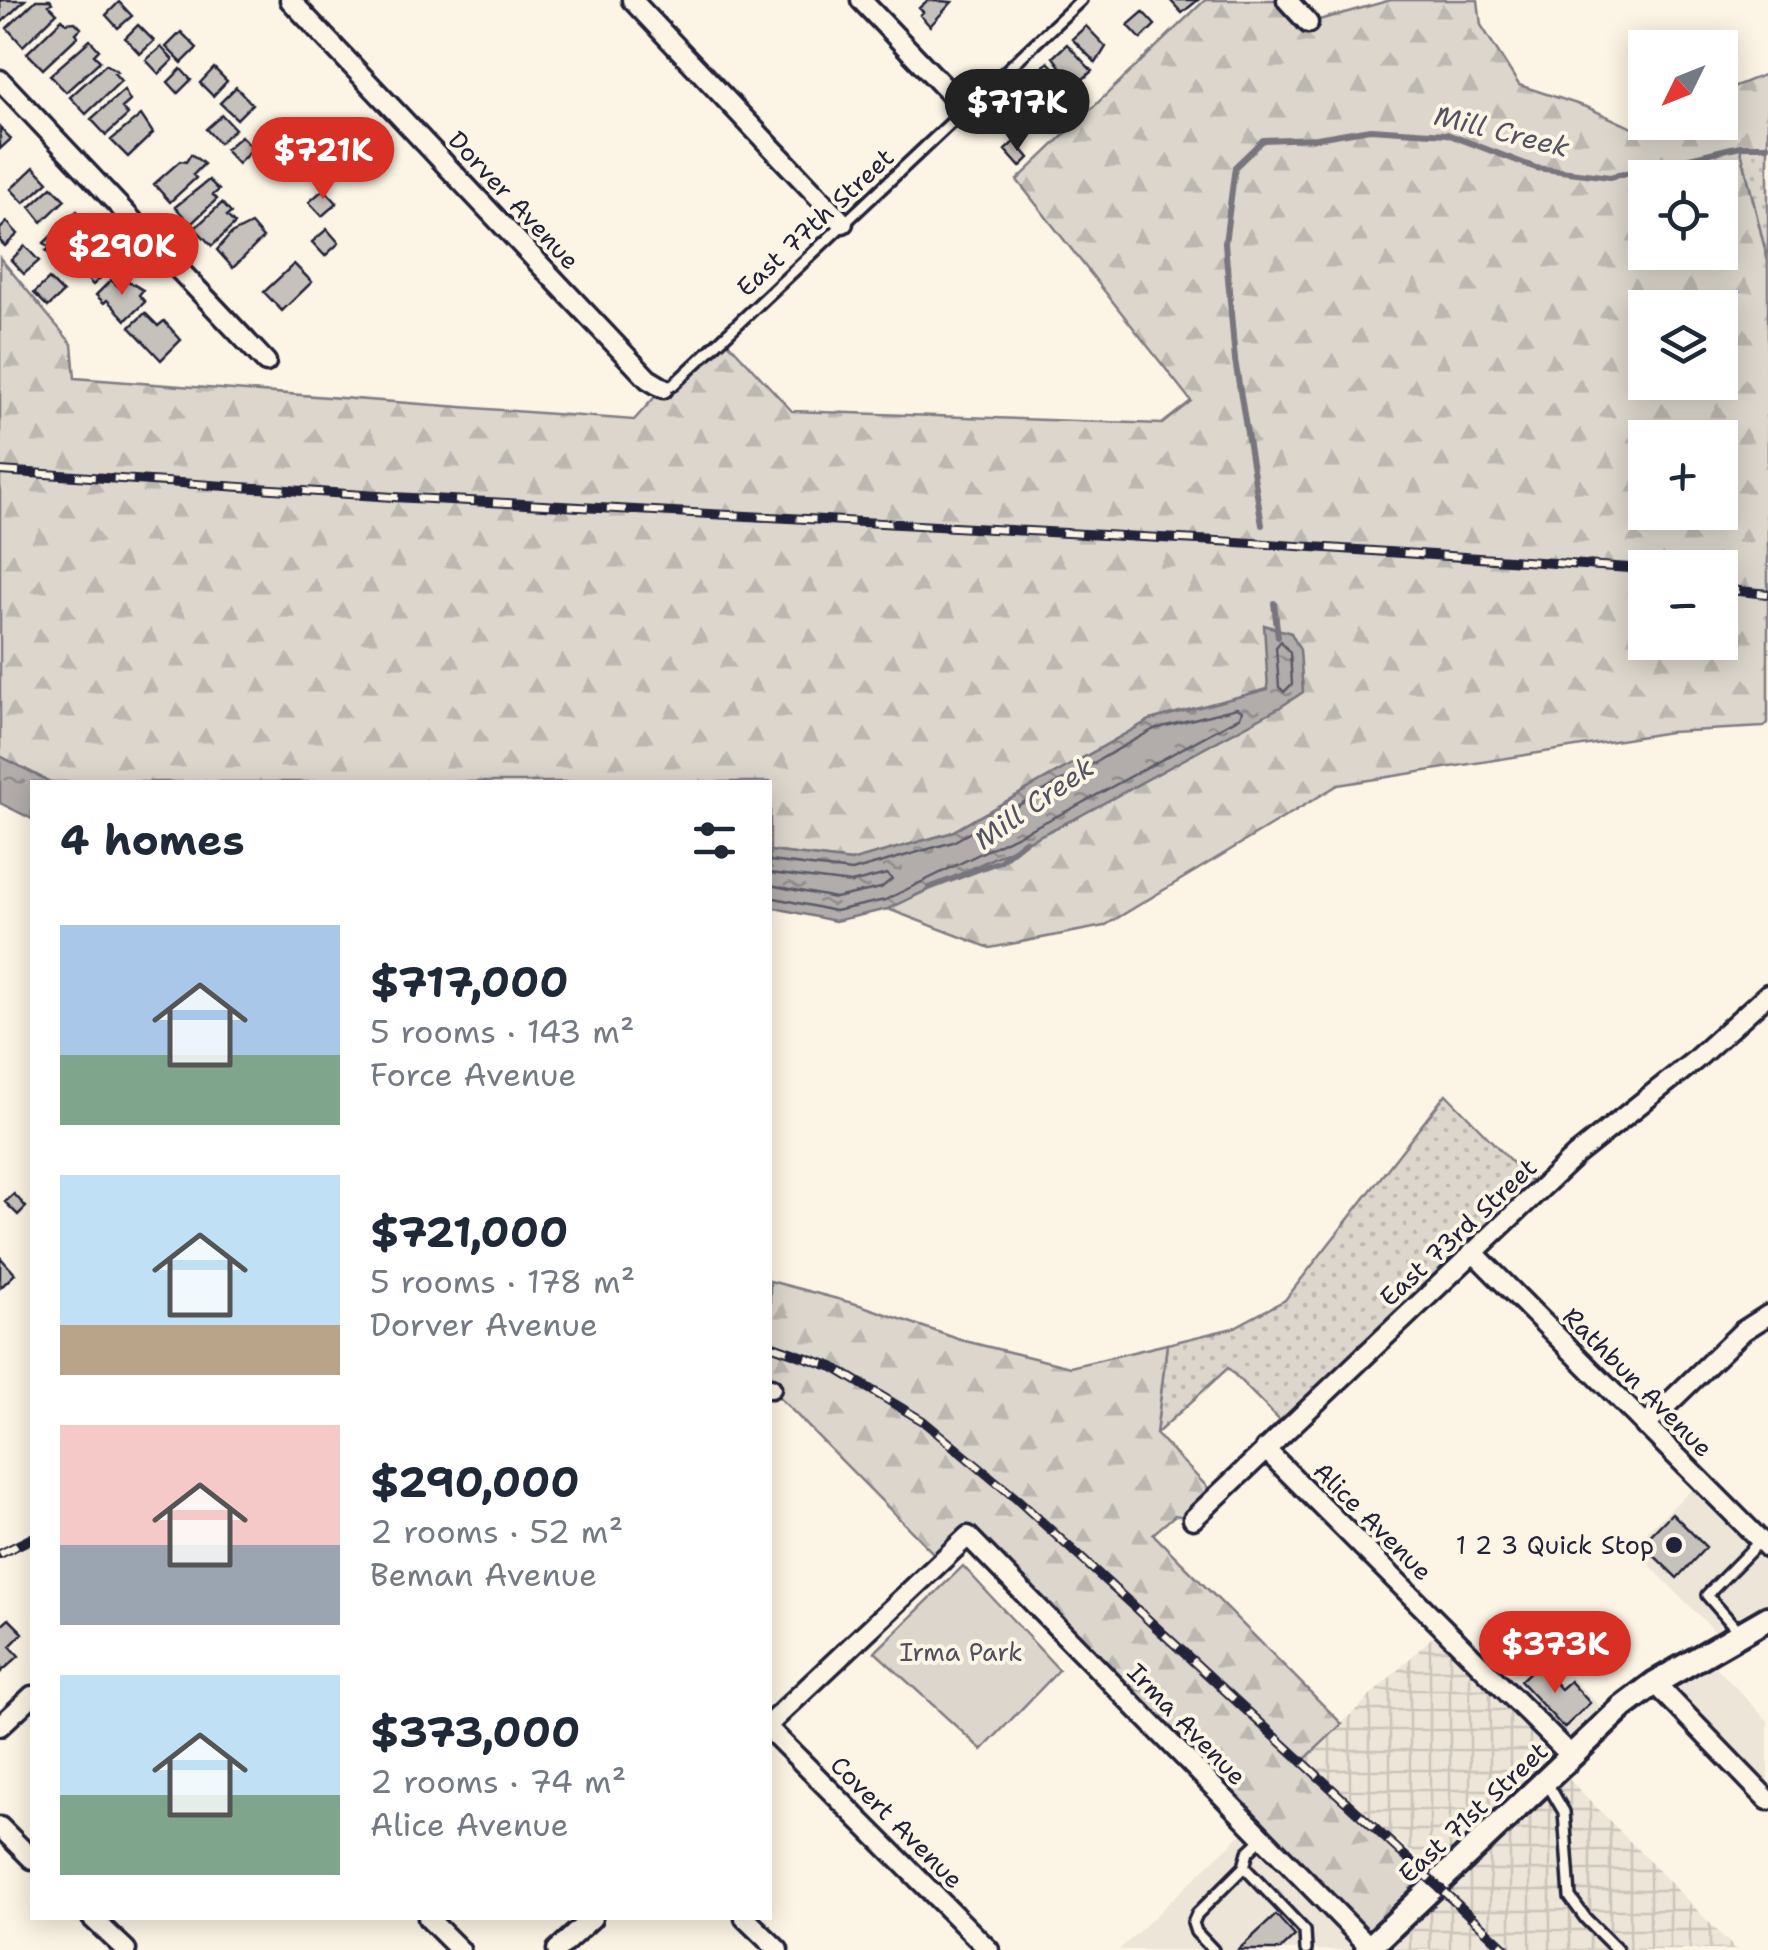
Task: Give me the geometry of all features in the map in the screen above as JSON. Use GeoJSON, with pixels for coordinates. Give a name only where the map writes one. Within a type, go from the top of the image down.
{"type":"FeatureCollection","features":[{"type":"Feature","properties":{"kind":"main road","name":"East 71st Street"},"geometry":{"type":"LineString","coordinates":[[1369,1948],[1623,1707],[1654,1684],[1768,1618]]}},
{"type":"Feature","properties":{"kind":"street","name":"Dorver Avenue"},"geometry":{"type":"LineString","coordinates":[[290,0],[648,379],[663,388]]}},
{"type":"Feature","properties":{"kind":"street"},"geometry":{"type":"LineString","coordinates":[[632,0],[843,223]]}},
{"type":"Feature","properties":{"kind":"street"},"geometry":{"type":"LineString","coordinates":[[861,0],[965,109]]}},
{"type":"Feature","properties":{"kind":"street"},"geometry":{"type":"LineString","coordinates":[[1286,0],[1308,23]]}},
{"type":"Feature","properties":{"kind":"street"},"geometry":{"type":"LineString","coordinates":[[0,80],[266,362]]}},
{"type":"Feature","properties":{"kind":"street","name":"East 73rd Street"},"geometry":{"type":"LineString","coordinates":[[1193,1518],[1576,1155],[1694,1062],[1768,994]]}},
{"type":"Feature","properties":{"kind":"street","name":"Rathbun Avenue"},"geometry":{"type":"LineString","coordinates":[[1473,1252],[1764,1544]]}},
{"type":"Feature","properties":{"kind":"street"},"geometry":{"type":"LineString","coordinates":[[1646,1426],[1744,1332],[1768,1315]]}},
{"type":"Feature","properties":{"kind":"street","name":"Alice Avenue"},"geometry":{"type":"LineString","coordinates":[[1265,1449],[1571,1756]]}},
{"type":"Feature","properties":{"kind":"street","name":"Irma Avenue"},"geometry":{"type":"LineString","coordinates":[[772,1725],[968,1536],[1369,1948]]}},
{"type":"Feature","properties":{"kind":"street"},"geometry":{"type":"LineString","coordinates":[[1654,1684],[1768,1800]]}},
{"type":"Feature","properties":{"kind":"street"},"geometry":{"type":"LineString","coordinates":[[0,1726],[30,1698]]}},
{"type":"Feature","properties":{"kind":"street","name":"Covert Avenue"},"geometry":{"type":"LineString","coordinates":[[772,1729],[989,1950]]}},
{"type":"Feature","properties":{"kind":"street"},"geometry":{"type":"LineString","coordinates":[[0,1828],[30,1857]]}},
{"type":"Feature","properties":{"kind":"street"},"geometry":{"type":"LineString","coordinates":[[94,1920],[126,1950]]}},
{"type":"Feature","properties":{"kind":"street"},"geometry":{"type":"LineString","coordinates":[[430,1920],[460,1950]]}},
{"type":"Feature","properties":{"kind":"street"},"geometry":{"type":"LineString","coordinates":[[558,1950],[590,1920]]}},
{"type":"Feature","properties":{"kind":"street"},"geometry":{"type":"LineString","coordinates":[[747,1920],[778,1950]]}},
{"type":"Feature","properties":{"kind":"lane","name":"East 77th Street"},"geometry":{"type":"LineString","coordinates":[[663,388],[673,385],[1081,0]]}},
{"type":"Feature","properties":{"kind":"lane"},"geometry":{"type":"LineString","coordinates":[[1741,1634],[1707,1595],[1764,1544]]}},
{"type":"Feature","properties":{"kind":"lane"},"geometry":{"type":"LineString","coordinates":[[1545,1780],[1564,1812],[1570,1897],[1617,1950]]}},
{"type":"Feature","properties":{"kind":"lane"},"geometry":{"type":"LineString","coordinates":[[1213,1950],[1196,1932],[1196,1914],[1244,1867],[1248,1852],[1263,1838]]}},
{"type":"Feature","properties":{"kind":"lane"},"geometry":{"type":"LineString","coordinates":[[1244,1867],[1305,1931],[1306,1950]]}},
{"type":"Feature","properties":{"kind":"shaded area"},"geometry":{"type":"Polygon","coordinates":[[[1701,1481],[1768,1548],[1768,1618],[1726,1643],[1631,1546],[1701,1481]]]}},
{"type":"Feature","properties":{"kind":"shaded area"},"geometry":{"type":"Polygon","coordinates":[[[1443,1627],[1571,1756],[1559,1769],[1736,1950],[1367,1950],[1442,1877],[1301,1762],[1443,1627]]]}},
{"type":"Feature","properties":{"kind":"shaded area"},"geometry":{"type":"Polygon","coordinates":[[[1541,1647],[1612,1718],[1571,1756],[1501,1685],[1541,1647]]]}},
{"type":"Feature","properties":{"kind":"shaded area"},"geometry":{"type":"Polygon","coordinates":[[[1704,1655],[1768,1721],[1768,1800],[1655,1683],[1704,1655]]]}},
{"type":"Feature","properties":{"kind":"shaded area"},"geometry":{"type":"Polygon","coordinates":[[[1251,1825],[1367,1950],[1119,1950],[1251,1825]]]}},
{"type":"Feature","properties":{"kind":"green space"},"geometry":{"type":"Polygon","coordinates":[[[1205,0],[1287,0],[1308,23],[1391,0],[1478,0],[1481,25],[1519,85],[1589,108],[1628,126],[1628,140],[1738,140],[1738,85],[1768,73],[1768,146],[1740,147],[1768,262],[1768,723],[1764,727],[1670,732],[1338,785],[1104,926],[990,948],[888,909],[1076,818],[1281,706],[1291,633],[1265,626],[1269,689],[1150,720],[950,833],[851,861],[772,851],[772,780],[46,780],[0,756],[0,258],[72,344],[75,378],[634,420],[663,388],[723,337],[792,411],[1162,424],[1191,401],[1017,180],[1205,0]]]}},
{"type":"Feature","properties":{"kind":"green space"},"geometry":{"type":"Polygon","coordinates":[[[1740,146],[1768,146],[1768,262],[1740,146]]]}},
{"type":"Feature","properties":{"kind":"green space"},"geometry":{"type":"Polygon","coordinates":[[[1446,1094],[1539,1190],[1287,1428],[1228,1368],[1156,1434],[1167,1344],[1233,1328],[1285,1300],[1446,1094]]]}},
{"type":"Feature","properties":{"kind":"green space"},"geometry":{"type":"Polygon","coordinates":[[[772,1282],[860,1305],[961,1340],[1070,1367],[1167,1344],[1156,1434],[1216,1496],[1193,1519],[1175,1515],[1153,1534],[1342,1724],[1302,1762],[1434,1884],[1370,1947],[968,1536],[941,1561],[772,1390],[772,1282]]]}},
{"type":"Feature","properties":{"kind":"green space","name":"Irma Park"},"geometry":{"type":"Polygon","coordinates":[[[963,1566],[1059,1670],[982,1750],[875,1652],[963,1566]]]}},
{"type":"Feature","properties":{"kind":"water"},"geometry":{"type":"Polygon","coordinates":[[[1264,625],[1291,633],[1300,650],[1303,692],[1282,706],[1076,818],[888,909],[835,921],[772,907],[772,851],[851,861],[950,833],[1150,720],[1268,689],[1264,625]]]}},
{"type":"Feature","properties":{"kind":"water"},"geometry":{"type":"Polygon","coordinates":[[[0,756],[46,780],[30,780],[30,818],[0,803],[0,756]]]}},
{"type":"Feature","properties":{"kind":"building"},"geometry":{"type":"Polygon","coordinates":[[[0,0],[25,0],[1,23],[0,0]]]}},
{"type":"Feature","properties":{"kind":"building"},"geometry":{"type":"Polygon","coordinates":[[[36,0],[50,0],[49,5],[57,13],[23,46],[7,28],[36,0]]]}},
{"type":"Feature","properties":{"kind":"building"},"geometry":{"type":"Polygon","coordinates":[[[928,0],[952,2],[930,26],[919,8],[928,0]]]}},
{"type":"Feature","properties":{"kind":"building"},"geometry":{"type":"Polygon","coordinates":[[[1170,0],[1198,0],[1182,13],[1170,0]]]}},
{"type":"Feature","properties":{"kind":"building"},"geometry":{"type":"Polygon","coordinates":[[[119,2],[132,16],[118,28],[106,15],[119,2]]]}},
{"type":"Feature","properties":{"kind":"building"},"geometry":{"type":"Polygon","coordinates":[[[1143,12],[1155,25],[1141,39],[1128,25],[1143,12]]]}},
{"type":"Feature","properties":{"kind":"building"},"geometry":{"type":"Polygon","coordinates":[[[62,19],[81,28],[78,36],[43,69],[27,53],[62,19]]]}},
{"type":"Feature","properties":{"kind":"building"},"geometry":{"type":"Polygon","coordinates":[[[138,25],[154,41],[140,54],[125,38],[138,25]]]}},
{"type":"Feature","properties":{"kind":"building"},"geometry":{"type":"Polygon","coordinates":[[[1086,26],[1106,47],[1096,63],[1072,39],[1086,26]]]}},
{"type":"Feature","properties":{"kind":"building"},"geometry":{"type":"Polygon","coordinates":[[[181,32],[197,48],[182,63],[166,47],[181,32]]]}},
{"type":"Feature","properties":{"kind":"building"},"geometry":{"type":"Polygon","coordinates":[[[90,40],[99,50],[94,55],[100,61],[66,92],[50,75],[90,40]]]}},
{"type":"Feature","properties":{"kind":"building"},"geometry":{"type":"Polygon","coordinates":[[[1067,44],[1092,71],[1079,83],[1053,57],[1067,44]]]}},
{"type":"Feature","properties":{"kind":"building"},"geometry":{"type":"Polygon","coordinates":[[[161,47],[173,60],[159,74],[146,60],[161,47]]]}},
{"type":"Feature","properties":{"kind":"building"},"geometry":{"type":"Polygon","coordinates":[[[1048,62],[1068,83],[1057,99],[1033,76],[1048,62]]]}},
{"type":"Feature","properties":{"kind":"building"},"geometry":{"type":"Polygon","coordinates":[[[106,64],[117,71],[114,73],[121,81],[86,114],[70,97],[106,64]]]}},
{"type":"Feature","properties":{"kind":"building"},"geometry":{"type":"Polygon","coordinates":[[[214,68],[227,81],[213,96],[200,83],[214,68]]]}},
{"type":"Feature","properties":{"kind":"building"},"geometry":{"type":"Polygon","coordinates":[[[181,69],[191,80],[178,93],[168,82],[181,69]]]}},
{"type":"Feature","properties":{"kind":"building"},"geometry":{"type":"Polygon","coordinates":[[[1029,80],[1049,102],[1038,115],[1014,94],[1029,80]]]}},
{"type":"Feature","properties":{"kind":"building"},"geometry":{"type":"Polygon","coordinates":[[[236,87],[252,104],[237,119],[220,103],[236,87]]]}},
{"type":"Feature","properties":{"kind":"building"},"geometry":{"type":"Polygon","coordinates":[[[124,90],[130,101],[122,108],[128,115],[106,135],[91,119],[124,90]]]}},
{"type":"Feature","properties":{"kind":"building"},"geometry":{"type":"Polygon","coordinates":[[[1010,98],[1034,124],[1019,138],[1002,125],[1004,122],[995,112],[1010,98]]]}},
{"type":"Feature","properties":{"kind":"building"},"geometry":{"type":"Polygon","coordinates":[[[141,115],[153,133],[128,157],[111,140],[141,115]]]}},
{"type":"Feature","properties":{"kind":"building"},"geometry":{"type":"Polygon","coordinates":[[[222,115],[235,129],[219,143],[206,129],[222,115]]]}},
{"type":"Feature","properties":{"kind":"building"},"geometry":{"type":"Polygon","coordinates":[[[0,127],[11,139],[0,149],[0,127]]]}},
{"type":"Feature","properties":{"kind":"building"},"geometry":{"type":"Polygon","coordinates":[[[241,136],[253,149],[238,164],[225,150],[241,136]]]}},
{"type":"Feature","properties":{"kind":"building"},"geometry":{"type":"Polygon","coordinates":[[[275,137],[288,151],[275,163],[262,149],[275,137]]]}},
{"type":"Feature","properties":{"kind":"building"},"geometry":{"type":"Polygon","coordinates":[[[1015,141],[1029,158],[1020,167],[1005,150],[1015,141]]]}},
{"type":"Feature","properties":{"kind":"building"},"geometry":{"type":"Polygon","coordinates":[[[191,154],[204,164],[193,175],[196,178],[170,202],[154,184],[180,161],[186,162],[191,154]]]}},
{"type":"Feature","properties":{"kind":"building"},"geometry":{"type":"Polygon","coordinates":[[[34,167],[48,182],[24,203],[11,189],[34,167]]]}},
{"type":"Feature","properties":{"kind":"building"},"geometry":{"type":"Polygon","coordinates":[[[209,180],[219,190],[213,195],[217,199],[191,224],[175,207],[209,180]]]}},
{"type":"Feature","properties":{"kind":"building"},"geometry":{"type":"Polygon","coordinates":[[[52,187],[65,200],[42,222],[30,207],[52,187]]]}},
{"type":"Feature","properties":{"kind":"building"},"geometry":{"type":"Polygon","coordinates":[[[324,189],[337,203],[322,216],[309,202],[324,189]]]}},
{"type":"Feature","properties":{"kind":"building"},"geometry":{"type":"Polygon","coordinates":[[[222,203],[235,224],[212,246],[195,228],[222,203]]]}},
{"type":"Feature","properties":{"kind":"building"},"geometry":{"type":"Polygon","coordinates":[[[77,211],[93,228],[61,260],[53,252],[50,255],[46,251],[50,248],[44,243],[77,211]]]}},
{"type":"Feature","properties":{"kind":"building"},"geometry":{"type":"Polygon","coordinates":[[[7,222],[18,234],[5,246],[0,241],[0,229],[7,222]]]}},
{"type":"Feature","properties":{"kind":"building"},"geometry":{"type":"Polygon","coordinates":[[[251,224],[263,238],[233,268],[217,250],[231,234],[251,224]]]}},
{"type":"Feature","properties":{"kind":"building"},"geometry":{"type":"Polygon","coordinates":[[[327,229],[339,243],[325,256],[312,242],[327,229]]]}},
{"type":"Feature","properties":{"kind":"building"},"geometry":{"type":"Polygon","coordinates":[[[25,246],[39,261],[24,274],[11,260],[25,246]]]}},
{"type":"Feature","properties":{"kind":"building"},"geometry":{"type":"Polygon","coordinates":[[[95,246],[110,256],[106,260],[112,267],[93,285],[73,264],[95,246]]]}},
{"type":"Feature","properties":{"kind":"building"},"geometry":{"type":"Polygon","coordinates":[[[294,264],[312,282],[282,311],[264,292],[294,264]]]}},
{"type":"Feature","properties":{"kind":"building"},"geometry":{"type":"Polygon","coordinates":[[[49,279],[63,293],[48,307],[34,293],[49,279]]]}},
{"type":"Feature","properties":{"kind":"building"},"geometry":{"type":"Polygon","coordinates":[[[111,280],[119,287],[128,281],[143,290],[139,295],[145,302],[126,320],[107,300],[104,303],[96,295],[111,280]]]}},
{"type":"Feature","properties":{"kind":"building"},"geometry":{"type":"Polygon","coordinates":[[[145,313],[158,326],[164,321],[181,340],[161,360],[130,327],[145,313]]]}},
{"type":"Feature","properties":{"kind":"building"},"geometry":{"type":"Polygon","coordinates":[[[14,1194],[26,1207],[18,1215],[5,1202],[14,1194]]]}},
{"type":"Feature","properties":{"kind":"building"},"geometry":{"type":"Polygon","coordinates":[[[0,1257],[15,1274],[0,1288],[0,1257]]]}},
{"type":"Feature","properties":{"kind":"building","name":"1 2 3 Quick Stop"},"geometry":{"type":"Polygon","coordinates":[[[1672,1513],[1706,1547],[1677,1578],[1642,1544],[1672,1513]]]}},
{"type":"Feature","properties":{"kind":"building"},"geometry":{"type":"Polygon","coordinates":[[[9,1619],[23,1633],[10,1646],[19,1656],[1,1672],[0,1627],[9,1619]]]}},
{"type":"Feature","properties":{"kind":"building"},"geometry":{"type":"Polygon","coordinates":[[[1538,1664],[1561,1689],[1570,1681],[1590,1703],[1564,1728],[1520,1681],[1538,1664]]]}},
{"type":"Feature","properties":{"kind":"building"},"geometry":{"type":"Polygon","coordinates":[[[1276,1915],[1295,1936],[1280,1950],[1238,1950],[1276,1915]]]}},
{"type":"Feature","properties":{"kind":"waterway","name":"Mill Creek"},"geometry":{"type":"LineString","coordinates":[[1262,525],[1235,360],[1225,243],[1235,167],[1263,140],[1317,138],[1370,129],[1447,134],[1536,168],[1610,177],[1740,146],[1768,146]]}},
{"type":"Feature","properties":{"kind":"waterway","name":"Mill Creek"},"geometry":{"type":"LineString","coordinates":[[1274,603],[1278,637]]}},
{"type":"Feature","properties":{"kind":"waterway","name":"Mill Creek"},"geometry":{"type":"LineString","coordinates":[[929,888],[1000,861],[1025,841]]}},
{"type":"Feature","properties":{"kind":"railway"},"geometry":{"type":"LineString","coordinates":[[0,471],[1628,568]]}},
{"type":"Feature","properties":{"kind":"railway"},"geometry":{"type":"LineString","coordinates":[[1738,591],[1768,594]]}},
{"type":"Feature","properties":{"kind":"railway"},"geometry":{"type":"LineString","coordinates":[[772,1346],[833,1367],[923,1421],[1018,1500],[1507,1950]]}},
{"type":"Feature","properties":{"kind":"railway"},"geometry":{"type":"LineString","coordinates":[[0,1554],[30,1539]]}},
{"type":"Feature","properties":{"kind":"place","name":"1 2 3 Quick Stop"},"geometry":{"type":"Point","coordinates":[1674,1545]}}]}
